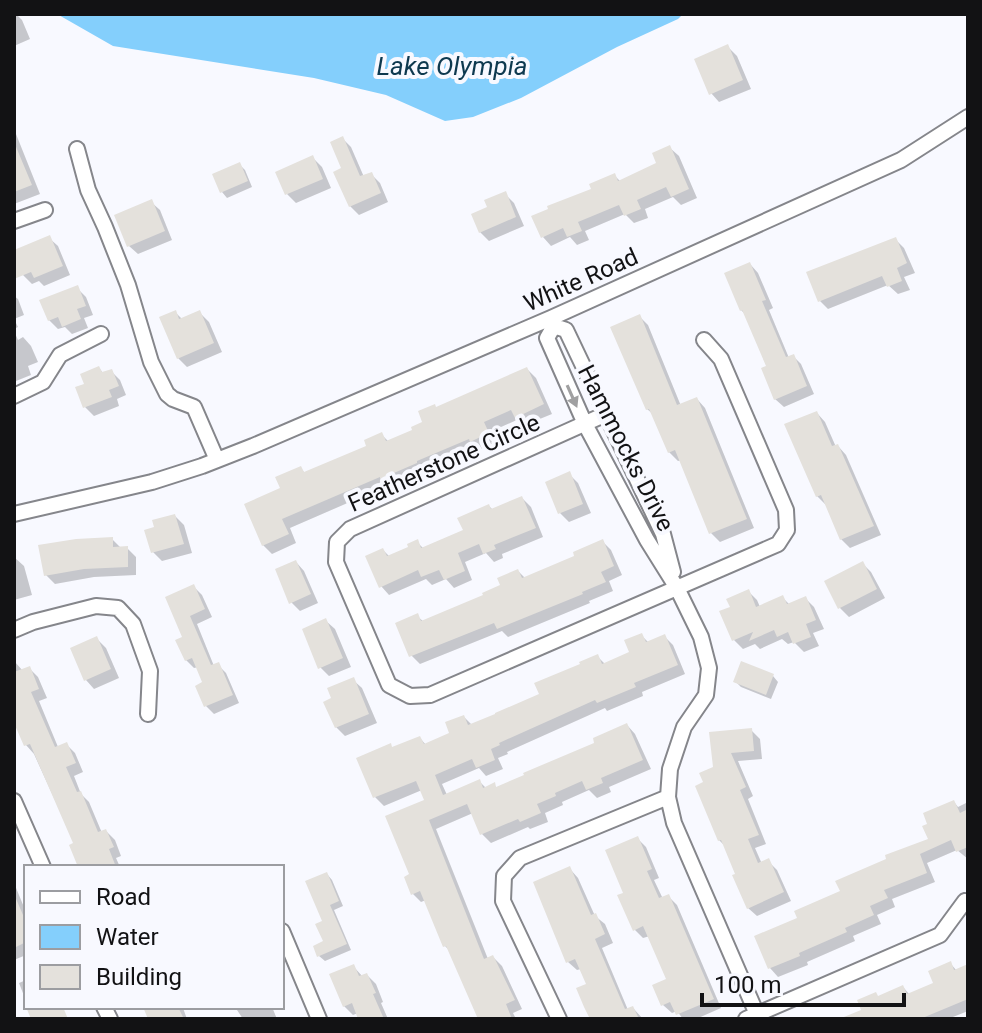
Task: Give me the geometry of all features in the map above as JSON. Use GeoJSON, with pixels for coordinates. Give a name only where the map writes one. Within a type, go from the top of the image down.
{"type":"FeatureCollection","features":[{"type":"Feature","properties":{"kind":"street","name":"White Road"},"geometry":{"type":"LineString","coordinates":[[14,514],[152,482],[210,463],[553,322],[901,160],[968,117]]}},
{"type":"Feature","properties":{"kind":"street"},"geometry":{"type":"LineString","coordinates":[[77,149],[88,190],[128,285],[151,362],[167,394],[194,407],[210,463]]}},
{"type":"Feature","properties":{"kind":"street"},"geometry":{"type":"LineString","coordinates":[[14,221],[45,210]]}},
{"type":"Feature","properties":{"kind":"street","name":"Hammocks Drive"},"geometry":{"type":"LineString","coordinates":[[677,588],[663,534],[566,330],[553,322],[547,338],[585,424],[701,637],[709,668],[706,695],[684,727],[670,769],[668,797],[674,823],[754,1017]]}},
{"type":"Feature","properties":{"kind":"street"},"geometry":{"type":"LineString","coordinates":[[14,396],[43,382],[60,355],[101,334]]}},
{"type":"Feature","properties":{"kind":"street"},"geometry":{"type":"LineString","coordinates":[[677,588],[778,544],[787,530],[786,510],[721,359],[704,340]]}},
{"type":"Feature","properties":{"kind":"street","name":"Featherstone Circle"},"geometry":{"type":"LineString","coordinates":[[606,414],[350,529],[337,542],[336,562],[389,685],[410,696],[430,695],[677,588]]}},
{"type":"Feature","properties":{"kind":"street"},"geometry":{"type":"LineString","coordinates":[[14,630],[96,606],[118,608],[133,624],[150,671],[148,714]]}},
{"type":"Feature","properties":{"kind":"street"},"geometry":{"type":"LineString","coordinates":[[559,1019],[503,901],[504,876],[520,858],[668,797]]}},
{"type":"Feature","properties":{"kind":"street"},"geometry":{"type":"LineString","coordinates":[[14,801],[42,865]]}},
{"type":"Feature","properties":{"kind":"street"},"geometry":{"type":"LineString","coordinates":[[754,1017],[940,935],[965,901]]}},
{"type":"Feature","properties":{"kind":"street"},"geometry":{"type":"LineString","coordinates":[[284,936],[319,1019]]}},
{"type":"Feature","properties":{"kind":"water","name":"Lake Olympia"},"geometry":{"type":"Polygon","coordinates":[[[57,14],[683,14],[521,98],[473,117],[445,121],[386,95],[314,78],[113,46],[57,14]]]}},
{"type":"Feature","properties":{"kind":"building"},"geometry":{"type":"Polygon","coordinates":[[[728,44],[743,80],[709,95],[694,59],[728,44]]]}},
{"type":"Feature","properties":{"kind":"building"},"geometry":{"type":"Polygon","coordinates":[[[343,136],[360,176],[372,172],[381,193],[349,207],[333,172],[341,168],[330,142],[343,136]]]}},
{"type":"Feature","properties":{"kind":"building"},"geometry":{"type":"Polygon","coordinates":[[[14,142],[32,185],[14,192],[14,142]]]}},
{"type":"Feature","properties":{"kind":"building"},"geometry":{"type":"Polygon","coordinates":[[[670,145],[689,189],[671,197],[666,187],[637,200],[641,209],[624,216],[619,205],[578,222],[582,231],[567,237],[563,228],[541,238],[531,216],[548,209],[547,206],[591,189],[589,184],[615,173],[618,181],[656,163],[652,153],[670,145]]]}},
{"type":"Feature","properties":{"kind":"building"},"geometry":{"type":"Polygon","coordinates":[[[313,155],[323,179],[285,195],[275,172],[313,155]]]}},
{"type":"Feature","properties":{"kind":"building"},"geometry":{"type":"Polygon","coordinates":[[[240,162],[248,181],[220,193],[212,174],[240,162]]]}},
{"type":"Feature","properties":{"kind":"building"},"geometry":{"type":"Polygon","coordinates":[[[506,191],[516,217],[479,233],[471,214],[487,207],[484,200],[506,191]]]}},
{"type":"Feature","properties":{"kind":"building"},"geometry":{"type":"Polygon","coordinates":[[[152,199],[165,231],[127,247],[114,215],[152,199]]]}},
{"type":"Feature","properties":{"kind":"building"},"geometry":{"type":"Polygon","coordinates":[[[50,235],[63,266],[34,278],[31,272],[14,279],[14,250],[50,235]]]}},
{"type":"Feature","properties":{"kind":"building"},"geometry":{"type":"Polygon","coordinates":[[[896,237],[907,263],[897,268],[902,281],[887,287],[882,276],[818,302],[806,272],[896,237]]]}},
{"type":"Feature","properties":{"kind":"building"},"geometry":{"type":"Polygon","coordinates":[[[750,262],[766,300],[762,301],[786,357],[794,354],[807,386],[774,400],[761,368],[766,366],[724,273],[750,262]]]}},
{"type":"Feature","properties":{"kind":"building"},"geometry":{"type":"Polygon","coordinates":[[[78,285],[86,306],[77,309],[81,319],[62,327],[58,317],[48,321],[39,300],[78,285]]]}},
{"type":"Feature","properties":{"kind":"building"},"geometry":{"type":"Polygon","coordinates":[[[176,310],[179,319],[200,310],[214,343],[177,359],[159,317],[176,310]]]}},
{"type":"Feature","properties":{"kind":"building"},"geometry":{"type":"Polygon","coordinates":[[[640,314],[677,405],[697,397],[747,519],[709,534],[675,450],[668,453],[610,327],[640,314]]]}},
{"type":"Feature","properties":{"kind":"building"},"geometry":{"type":"Polygon","coordinates":[[[99,366],[102,372],[112,369],[119,386],[109,390],[112,397],[83,408],[75,387],[84,384],[80,374],[99,366]]]}},
{"type":"Feature","properties":{"kind":"building"},"geometry":{"type":"Polygon","coordinates":[[[527,367],[544,404],[515,418],[511,410],[484,422],[489,433],[282,519],[289,534],[262,546],[244,504],[280,488],[275,477],[301,466],[304,472],[366,446],[364,440],[382,432],[386,441],[412,430],[411,427],[422,422],[418,411],[435,404],[436,407],[527,367]]]}},
{"type":"Feature","properties":{"kind":"building"},"geometry":{"type":"Polygon","coordinates":[[[817,411],[832,446],[838,444],[874,526],[840,540],[821,495],[816,497],[784,424],[817,411]]]}},
{"type":"Feature","properties":{"kind":"building"},"geometry":{"type":"Polygon","coordinates":[[[570,471],[583,504],[558,514],[545,482],[570,471]]]}},
{"type":"Feature","properties":{"kind":"building"},"geometry":{"type":"Polygon","coordinates":[[[522,496],[536,528],[494,545],[496,549],[483,554],[479,544],[458,553],[465,571],[444,580],[439,570],[421,577],[418,570],[379,588],[365,556],[383,548],[387,556],[418,539],[421,548],[463,530],[457,518],[489,504],[491,509],[522,496]]]}},
{"type":"Feature","properties":{"kind":"building"},"geometry":{"type":"Polygon","coordinates":[[[175,514],[184,544],[151,553],[144,530],[154,527],[152,520],[175,514]]]}},
{"type":"Feature","properties":{"kind":"building"},"geometry":{"type":"Polygon","coordinates":[[[113,537],[113,547],[128,546],[128,567],[84,569],[44,576],[38,545],[113,537]]]}},
{"type":"Feature","properties":{"kind":"building"},"geometry":{"type":"Polygon","coordinates":[[[603,539],[614,566],[601,572],[606,582],[497,629],[494,623],[409,657],[395,623],[418,613],[421,621],[483,595],[500,585],[497,578],[518,569],[522,578],[574,556],[573,552],[603,539]]]}},
{"type":"Feature","properties":{"kind":"building"},"geometry":{"type":"Polygon","coordinates":[[[296,560],[311,594],[289,604],[275,569],[296,560]]]}},
{"type":"Feature","properties":{"kind":"building"},"geometry":{"type":"Polygon","coordinates":[[[863,561],[877,589],[838,609],[824,581],[863,561]]]}},
{"type":"Feature","properties":{"kind":"building"},"geometry":{"type":"Polygon","coordinates":[[[194,584],[205,609],[190,616],[211,665],[219,662],[233,695],[204,707],[195,686],[202,682],[192,658],[185,661],[175,640],[182,637],[165,597],[194,584]]]}},
{"type":"Feature","properties":{"kind":"building"},"geometry":{"type":"Polygon","coordinates":[[[749,589],[756,607],[783,595],[787,604],[806,596],[816,620],[806,624],[811,637],[793,644],[788,632],[777,637],[774,630],[749,641],[753,632],[732,641],[719,611],[730,607],[726,599],[749,589]]]}},
{"type":"Feature","properties":{"kind":"building"},"geometry":{"type":"Polygon","coordinates":[[[326,618],[343,658],[318,669],[302,629],[326,618]]]}},
{"type":"Feature","properties":{"kind":"building"},"geometry":{"type":"Polygon","coordinates":[[[642,633],[646,642],[665,634],[678,665],[634,683],[636,687],[597,703],[595,700],[499,743],[491,749],[495,760],[476,768],[472,759],[435,775],[443,795],[480,779],[483,788],[495,782],[496,787],[594,743],[593,738],[627,723],[643,760],[601,778],[603,783],[586,790],[582,781],[555,793],[556,796],[537,804],[541,813],[480,835],[467,804],[429,820],[484,959],[493,955],[515,1000],[506,1004],[512,1019],[478,1019],[420,891],[411,895],[404,877],[409,874],[385,816],[424,800],[416,781],[373,798],[356,758],[391,743],[392,747],[420,736],[424,744],[449,733],[445,722],[464,715],[468,725],[495,714],[539,694],[534,683],[579,662],[598,654],[602,664],[629,652],[624,640],[642,633]]]}},
{"type":"Feature","properties":{"kind":"building"},"geometry":{"type":"Polygon","coordinates":[[[97,636],[111,669],[84,681],[70,648],[97,636]]]}},
{"type":"Feature","properties":{"kind":"building"},"geometry":{"type":"Polygon","coordinates":[[[741,661],[774,674],[766,695],[733,682],[741,661]]]}},
{"type":"Feature","properties":{"kind":"building"},"geometry":{"type":"Polygon","coordinates":[[[30,666],[39,689],[31,692],[55,747],[67,742],[76,763],[66,767],[77,792],[81,791],[98,832],[106,829],[114,847],[109,849],[115,865],[77,865],[69,845],[73,843],[30,744],[24,746],[14,723],[14,672],[30,666]]]}},
{"type":"Feature","properties":{"kind":"building"},"geometry":{"type":"Polygon","coordinates":[[[354,677],[369,714],[335,728],[323,702],[331,698],[327,688],[354,677]]]}},
{"type":"Feature","properties":{"kind":"building"},"geometry":{"type":"Polygon","coordinates":[[[752,728],[754,751],[731,753],[746,787],[740,790],[759,835],[748,839],[758,863],[769,858],[784,892],[747,909],[721,840],[718,841],[695,786],[703,782],[699,773],[713,767],[709,732],[752,728]]]}},
{"type":"Feature","properties":{"kind":"building"},"geometry":{"type":"Polygon","coordinates":[[[954,800],[960,813],[968,809],[968,847],[956,852],[951,840],[920,854],[927,873],[884,890],[888,898],[870,906],[874,915],[845,928],[847,932],[799,953],[800,956],[768,969],[754,936],[797,918],[794,911],[840,891],[835,881],[886,859],[885,855],[928,839],[922,826],[927,824],[923,813],[954,800]]]}},
{"type":"Feature","properties":{"kind":"building"},"geometry":{"type":"Polygon","coordinates":[[[638,836],[652,869],[647,871],[659,898],[669,894],[714,999],[676,1015],[670,1002],[661,1006],[652,985],[666,979],[643,926],[633,931],[617,895],[623,893],[605,850],[638,836]]]}},
{"type":"Feature","properties":{"kind":"building"},"geometry":{"type":"Polygon","coordinates":[[[570,866],[591,915],[596,913],[605,934],[595,939],[625,1009],[633,1006],[639,1019],[590,1019],[584,1007],[576,988],[586,984],[575,959],[566,963],[533,882],[570,866]]]}},
{"type":"Feature","properties":{"kind":"building"},"geometry":{"type":"Polygon","coordinates":[[[327,872],[339,901],[330,905],[347,944],[317,957],[313,946],[323,941],[315,924],[322,921],[305,881],[327,872]]]}},
{"type":"Feature","properties":{"kind":"building"},"geometry":{"type":"Polygon","coordinates":[[[14,894],[24,917],[24,943],[14,948],[14,894]]]}},
{"type":"Feature","properties":{"kind":"building"},"geometry":{"type":"Polygon","coordinates":[[[951,961],[954,970],[968,964],[968,999],[920,1019],[839,1019],[861,1010],[857,1000],[876,992],[878,996],[903,985],[907,994],[933,983],[928,971],[951,961]]]}},
{"type":"Feature","properties":{"kind":"building"},"geometry":{"type":"Polygon","coordinates":[[[354,964],[359,976],[367,973],[384,1019],[358,1019],[352,1003],[343,1007],[329,974],[354,964]]]}},
{"type":"Feature","properties":{"kind":"building"},"geometry":{"type":"Polygon","coordinates":[[[27,1009],[64,1009],[68,1019],[31,1019],[27,1009]]]}},
{"type":"Feature","properties":{"kind":"building"},"geometry":{"type":"Polygon","coordinates":[[[144,1009],[179,1009],[184,1019],[148,1019],[144,1009]]]}}]}
